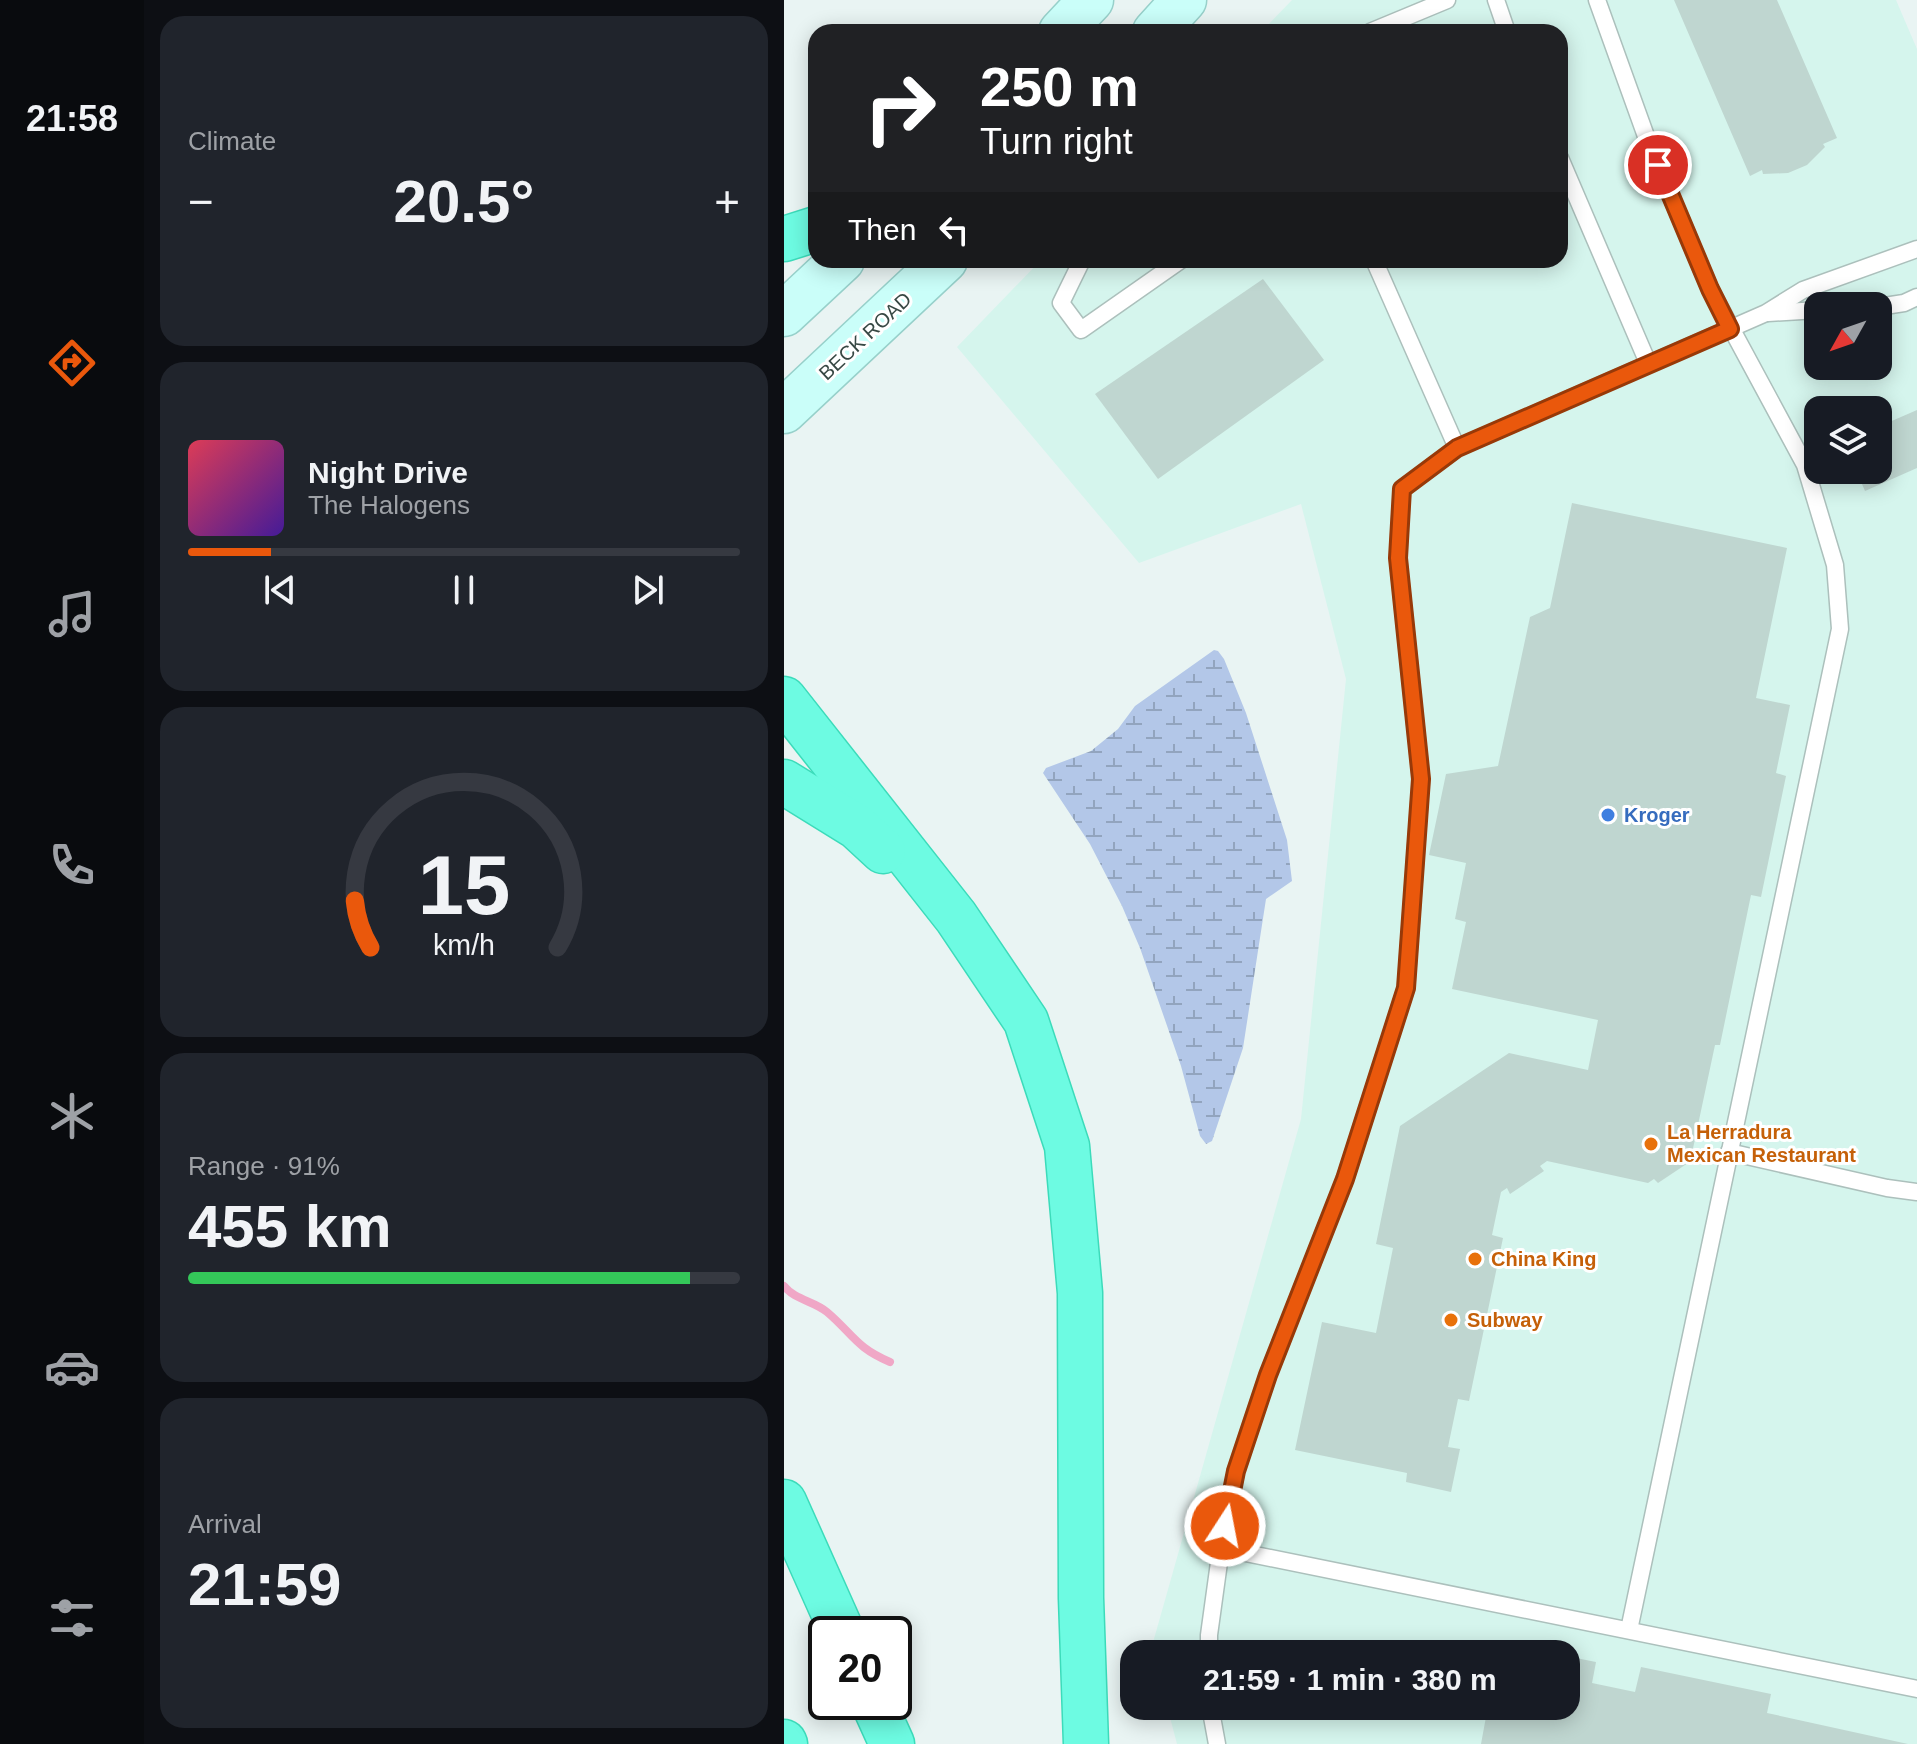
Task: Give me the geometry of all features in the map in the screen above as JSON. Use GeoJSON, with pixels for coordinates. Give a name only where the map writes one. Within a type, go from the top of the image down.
{"type":"FeatureCollection","features":[{"type":"Feature","properties":{"kind":"highway"},"geometry":{"type":"LineString","coordinates":[[784,239],[808,232]]}},
{"type":"Feature","properties":{"kind":"highway"},"geometry":{"type":"LineString","coordinates":[[784,699],[956,917],[1026,1021],[1067,1146],[1080,1293],[1081,1598],[1086,1744]]}},
{"type":"Feature","properties":{"kind":"highway"},"geometry":{"type":"LineString","coordinates":[[784,782],[857,827],[956,917]]}},
{"type":"Feature","properties":{"kind":"highway"},"geometry":{"type":"LineString","coordinates":[[784,1502],[835,1616]]}},
{"type":"Feature","properties":{"kind":"highway"},"geometry":{"type":"LineString","coordinates":[[881,1720],[892,1744]]}},
{"type":"Feature","properties":{"kind":"main road"},"geometry":{"type":"LineString","coordinates":[[1068,24],[1091,0]]}},
{"type":"Feature","properties":{"kind":"main road"},"geometry":{"type":"LineString","coordinates":[[1162,24],[1184,0]]}},
{"type":"Feature","properties":{"kind":"main road"},"geometry":{"type":"LineString","coordinates":[[784,314],[833,268]]}},
{"type":"Feature","properties":{"kind":"main road","name":"BECK ROAD"},"geometry":{"type":"LineString","coordinates":[[784,411],[936,268]]}},
{"type":"Feature","properties":{"kind":"lane"},"geometry":{"type":"LineString","coordinates":[[1389,24],[1447,0]]}},
{"type":"Feature","properties":{"kind":"lane"},"geometry":{"type":"LineString","coordinates":[[1496,0],[1504,24]]}},
{"type":"Feature","properties":{"kind":"lane"},"geometry":{"type":"LineString","coordinates":[[1597,0],[1647,139],[1710,289],[1805,465],[1835,565],[1840,629],[1629,1630]]}},
{"type":"Feature","properties":{"kind":"lane"},"geometry":{"type":"LineString","coordinates":[[1568,177],[1648,363]]}},
{"type":"Feature","properties":{"kind":"lane"},"geometry":{"type":"LineString","coordinates":[[1209,1640],[1221,1548],[1236,1471],[1268,1375],[1345,1179],[1406,988],[1421,779],[1398,558],[1402,489],[1457,448],[1766,313],[1803,290],[1917,249]]}},
{"type":"Feature","properties":{"kind":"lane"},"geometry":{"type":"LineString","coordinates":[[1078,268],[1061,303],[1081,330],[1170,268]]}},
{"type":"Feature","properties":{"kind":"lane"},"geometry":{"type":"LineString","coordinates":[[1378,268],[1457,448]]}},
{"type":"Feature","properties":{"kind":"lane"},"geometry":{"type":"LineString","coordinates":[[1892,305],[1917,297]]}},
{"type":"Feature","properties":{"kind":"lane"},"geometry":{"type":"LineString","coordinates":[[1766,313],[1804,311]]}},
{"type":"Feature","properties":{"kind":"lane"},"geometry":{"type":"LineString","coordinates":[[1729,1152],[1917,1192]]}},
{"type":"Feature","properties":{"kind":"lane"},"geometry":{"type":"LineString","coordinates":[[1221,1548],[1917,1689]]}},
{"type":"Feature","properties":{"kind":"lane"},"geometry":{"type":"LineString","coordinates":[[1213,1720],[1217,1744]]}},
{"type":"Feature","properties":{"kind":"shaded area"},"geometry":{"type":"Polygon","coordinates":[[[1292,0],[1896,0],[1917,49],[1917,1744],[1177,1744],[1171,1720],[1580,1720],[1580,1640],[1154,1640],[1301,1119],[1346,679],[1301,504],[1139,563],[957,347],[1033,268],[1568,268],[1568,24],[1269,24],[1292,0]]]}},
{"type":"Feature","properties":{"kind":"green space"},"geometry":{"type":"Polygon","coordinates":[[[1214,650],[1224,659],[1246,713],[1287,840],[1292,881],[1266,899],[1243,1048],[1212,1141],[1206,1144],[1200,1136],[1181,1066],[1140,948],[1122,906],[1090,844],[1043,773],[1046,768],[1091,751],[1118,729],[1135,706],[1214,650]]]}},
{"type":"Feature","properties":{"kind":"building"},"geometry":{"type":"Polygon","coordinates":[[[1674,0],[1777,0],[1837,138],[1823,144],[1825,147],[1807,165],[1788,173],[1763,174],[1762,170],[1750,176],[1674,0]]]}},
{"type":"Feature","properties":{"kind":"building"},"geometry":{"type":"Polygon","coordinates":[[[1263,279],[1324,360],[1158,479],[1095,394],[1263,279]]]}},
{"type":"Feature","properties":{"kind":"building"},"geometry":{"type":"Polygon","coordinates":[[[1917,410],[1917,468],[1892,479],[1892,421],[1917,410]]]}},
{"type":"Feature","properties":{"kind":"building"},"geometry":{"type":"Polygon","coordinates":[[[1862,484],[1881,484],[1865,491],[1862,484]]]}},
{"type":"Feature","properties":{"kind":"building"},"geometry":{"type":"Polygon","coordinates":[[[1572,503],[1787,548],[1756,698],[1790,705],[1776,773],[1786,776],[1761,897],[1751,895],[1720,1045],[1715,1045],[1692,1153],[1687,1157],[1691,1161],[1658,1183],[1654,1179],[1648,1183],[1547,1161],[1540,1166],[1544,1171],[1510,1194],[1507,1188],[1501,1192],[1492,1235],[1503,1238],[1469,1401],[1458,1399],[1448,1447],[1460,1449],[1451,1492],[1406,1482],[1407,1473],[1295,1450],[1322,1322],[1376,1333],[1393,1248],[1376,1244],[1400,1126],[1509,1053],[1588,1070],[1598,1020],[1452,989],[1466,922],[1455,919],[1466,863],[1429,855],[1446,774],[1498,766],[1530,617],[1550,608],[1572,503]]]}},
{"type":"Feature","properties":{"kind":"building"},"geometry":{"type":"Polygon","coordinates":[[[1580,1659],[1596,1662],[1592,1683],[1635,1692],[1641,1667],[1771,1694],[1767,1713],[1908,1744],[1481,1744],[1485,1720],[1580,1720],[1580,1659]]]}},
{"type":"Feature","properties":{"kind":"waterway"},"geometry":{"type":"LineString","coordinates":[[784,1286],[822,1308],[862,1345],[890,1362]]}},
{"type":"Feature","properties":{"kind":"place","name":"Kroger"},"geometry":{"type":"Point","coordinates":[1608,815]}},
{"type":"Feature","properties":{"kind":"place","name":"La Herradura Mexican Restaurant"},"geometry":{"type":"Point","coordinates":[1651,1144]}},
{"type":"Feature","properties":{"kind":"place","name":"China King"},"geometry":{"type":"Point","coordinates":[1475,1259]}},
{"type":"Feature","properties":{"kind":"place","name":"Subway"},"geometry":{"type":"Point","coordinates":[1451,1320]}},
{"type":"Feature","properties":{"kind":"route"},"geometry":{"type":"LineString","coordinates":[[1225,1526],[1236,1471],[1268,1375],[1345,1179],[1406,988],[1421,779],[1398,558],[1402,489],[1457,448],[1730,329],[1658,165]]}}]}
